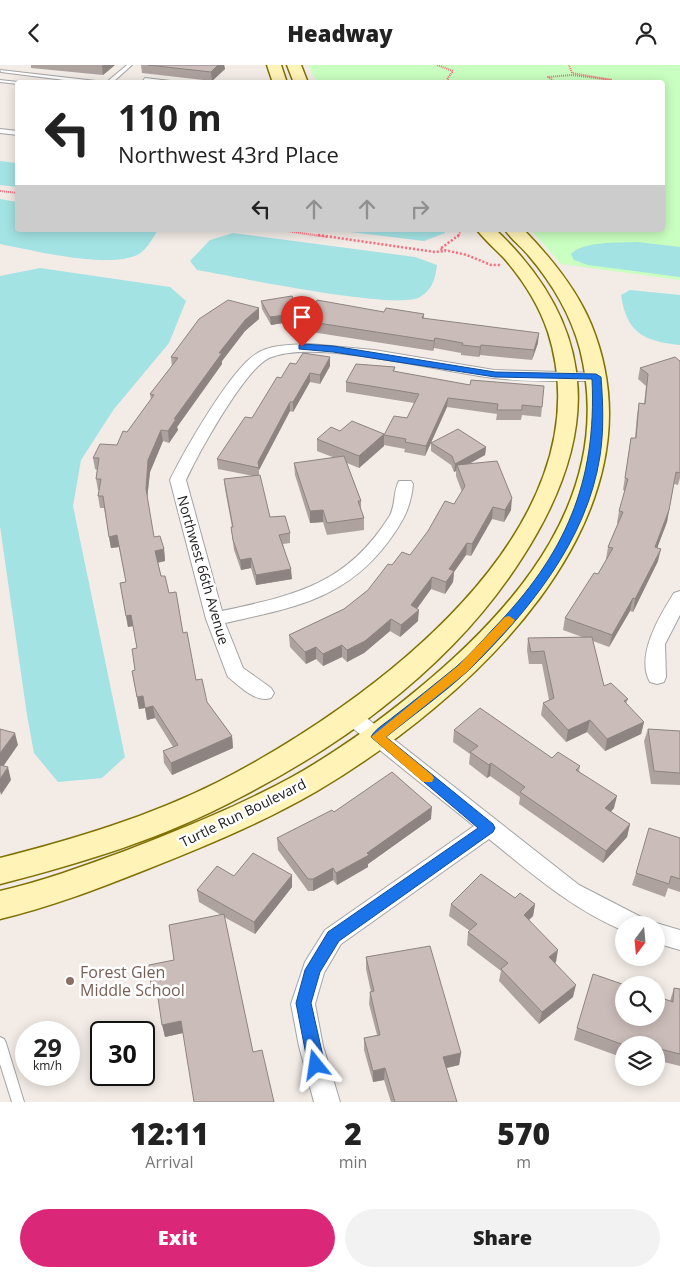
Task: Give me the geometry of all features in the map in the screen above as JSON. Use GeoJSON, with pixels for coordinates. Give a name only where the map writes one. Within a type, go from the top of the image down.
{"type":"FeatureCollection","features":[{"type":"Feature","properties":{"kind":"street"},"geometry":{"type":"LineString","coordinates":[[274,65],[278,80]]}},
{"type":"Feature","properties":{"kind":"street"},"geometry":{"type":"LineString","coordinates":[[294,65],[300,80]]}},
{"type":"Feature","properties":{"kind":"street","name":"Turtle Run Boulevard"},"geometry":{"type":"LineString","coordinates":[[0,871],[29,865],[131,833],[242,784],[352,717],[427,656],[475,607],[518,550],[548,493],[564,441],[569,408],[562,348],[549,312],[522,269],[488,232]]}},
{"type":"Feature","properties":{"kind":"street","name":"Turtle Run Boulevard"},"geometry":{"type":"LineString","coordinates":[[0,905],[35,897],[177,844],[251,812],[303,785],[377,737],[463,668],[522,606],[554,560],[580,507],[593,465],[599,415],[596,377],[588,336],[570,299],[548,266],[516,232]]}},
{"type":"Feature","properties":{"kind":"street","name":"Northwest 66th Avenue"},"geometry":{"type":"LineString","coordinates":[[264,693],[235,672],[215,619],[178,480],[187,460],[252,363],[278,350],[302,347],[333,349],[495,375],[596,377]]}},
{"type":"Feature","properties":{"kind":"street"},"geometry":{"type":"LineString","coordinates":[[215,619],[282,604],[310,594],[352,572],[371,553],[404,509],[405,484]]}},
{"type":"Feature","properties":{"kind":"street"},"geometry":{"type":"LineString","coordinates":[[657,677],[656,644],[680,597]]}},
{"type":"Feature","properties":{"kind":"street"},"geometry":{"type":"LineString","coordinates":[[352,717],[488,828],[571,892],[615,916]]}},
{"type":"Feature","properties":{"kind":"street"},"geometry":{"type":"LineString","coordinates":[[328,1102],[311,1046],[303,1003],[313,970],[333,937],[488,828]]}},
{"type":"Feature","properties":{"kind":"street"},"geometry":{"type":"LineString","coordinates":[[665,936],[680,940]]}},
{"type":"Feature","properties":{"kind":"lane"},"geometry":{"type":"LineString","coordinates":[[1,71],[14,65]]}},
{"type":"Feature","properties":{"kind":"lane"},"geometry":{"type":"LineString","coordinates":[[116,80],[130,65]]}},
{"type":"Feature","properties":{"kind":"lane"},"geometry":{"type":"LineString","coordinates":[[1,71],[77,80]]}},
{"type":"Feature","properties":{"kind":"lane"},"geometry":{"type":"LineString","coordinates":[[0,81],[15,83]]}},
{"type":"Feature","properties":{"kind":"lane"},"geometry":{"type":"LineString","coordinates":[[0,131],[15,133]]}},
{"type":"Feature","properties":{"kind":"lane"},"geometry":{"type":"LineString","coordinates":[[0,1043],[18,1102]]}},
{"type":"Feature","properties":{"kind":"path"},"geometry":{"type":"LineString","coordinates":[[437,65],[453,71],[448,80]]}},
{"type":"Feature","properties":{"kind":"path"},"geometry":{"type":"LineString","coordinates":[[569,65],[572,73],[612,80]]}},
{"type":"Feature","properties":{"kind":"path"},"geometry":{"type":"LineString","coordinates":[[552,80],[548,77],[572,75],[612,80]]}},
{"type":"Feature","properties":{"kind":"path"},"geometry":{"type":"LineString","coordinates":[[0,191],[15,193]]}},
{"type":"Feature","properties":{"kind":"path"},"geometry":{"type":"LineString","coordinates":[[294,232],[435,252],[446,251]]}},
{"type":"Feature","properties":{"kind":"path"},"geometry":{"type":"LineString","coordinates":[[461,232],[460,235],[440,249],[470,255],[482,260],[489,266],[509,265]]}},
{"type":"Feature","properties":{"kind":"green space"},"geometry":{"type":"Polygon","coordinates":[[[308,65],[680,65],[680,280],[561,264],[533,232],[665,232],[665,80],[316,80],[308,65]]]}},
{"type":"Feature","properties":{"kind":"water"},"geometry":{"type":"Polygon","coordinates":[[[0,161],[15,163],[15,187],[0,185],[0,161]]]}},
{"type":"Feature","properties":{"kind":"water"},"geometry":{"type":"Polygon","coordinates":[[[0,199],[15,202],[15,232],[157,232],[150,243],[139,254],[110,260],[71,257],[0,244],[0,199]]]}},
{"type":"Feature","properties":{"kind":"water"},"geometry":{"type":"Polygon","coordinates":[[[350,232],[445,232],[424,241],[350,232]]]}},
{"type":"Feature","properties":{"kind":"water"},"geometry":{"type":"Polygon","coordinates":[[[233,233],[415,257],[437,265],[431,287],[420,297],[406,300],[381,300],[313,291],[197,270],[190,261],[210,240],[233,233]]]}},
{"type":"Feature","properties":{"kind":"water"},"geometry":{"type":"Polygon","coordinates":[[[637,242],[680,247],[680,277],[588,265],[574,260],[571,254],[576,250],[592,245],[637,242]]]}},
{"type":"Feature","properties":{"kind":"water"},"geometry":{"type":"Polygon","coordinates":[[[40,268],[170,287],[186,301],[169,343],[114,409],[81,460],[73,506],[125,757],[102,778],[58,782],[34,753],[0,526],[0,276],[40,268]]]}},
{"type":"Feature","properties":{"kind":"water"},"geometry":{"type":"Polygon","coordinates":[[[630,290],[680,295],[680,345],[656,341],[639,333],[628,318],[621,295],[630,290]]]}},
{"type":"Feature","properties":{"kind":"building"},"geometry":{"type":"Polygon","coordinates":[[[148,65],[218,65],[211,72],[148,65]]]}},
{"type":"Feature","properties":{"kind":"building"},"geometry":{"type":"Polygon","coordinates":[[[292,296],[300,313],[270,317],[261,301],[292,296]]]}},
{"type":"Feature","properties":{"kind":"building"},"geometry":{"type":"Polygon","coordinates":[[[228,300],[259,308],[245,320],[219,353],[222,353],[174,419],[176,419],[168,431],[161,430],[148,460],[146,489],[154,537],[160,536],[164,549],[155,551],[161,576],[165,576],[169,593],[176,592],[183,633],[187,632],[196,680],[202,679],[207,702],[232,736],[171,763],[163,751],[178,745],[153,706],[145,708],[143,696],[137,697],[132,671],[135,670],[132,649],[137,648],[131,615],[126,616],[120,583],[126,582],[117,535],[109,537],[103,496],[98,496],[101,479],[96,479],[99,458],[93,458],[100,444],[117,445],[123,431],[127,432],[154,395],[150,394],[178,358],[171,357],[199,319],[228,300]]]}},
{"type":"Feature","properties":{"kind":"building"},"geometry":{"type":"Polygon","coordinates":[[[317,300],[384,312],[386,308],[424,314],[422,318],[539,333],[534,350],[462,345],[463,343],[435,338],[434,341],[305,321],[317,300]]]}},
{"type":"Feature","properties":{"kind":"building"},"geometry":{"type":"Polygon","coordinates":[[[303,353],[330,357],[320,375],[310,373],[293,402],[290,402],[258,462],[259,468],[217,459],[245,417],[252,418],[277,377],[281,378],[290,363],[296,364],[303,353]]]}},
{"type":"Feature","properties":{"kind":"building"},"geometry":{"type":"Polygon","coordinates":[[[675,357],[680,361],[680,473],[676,472],[669,510],[655,547],[661,549],[635,599],[633,598],[612,635],[565,618],[594,573],[598,574],[613,548],[608,547],[623,512],[619,511],[628,479],[625,478],[631,438],[636,438],[639,403],[645,404],[648,374],[640,368],[675,357]]]}},
{"type":"Feature","properties":{"kind":"building"},"geometry":{"type":"Polygon","coordinates":[[[356,364],[395,367],[393,371],[470,385],[471,380],[544,386],[542,407],[522,405],[522,410],[497,410],[498,404],[448,398],[426,446],[405,442],[406,439],[384,435],[394,416],[407,418],[419,394],[346,382],[356,364]]]}},
{"type":"Feature","properties":{"kind":"building"},"geometry":{"type":"Polygon","coordinates":[[[352,421],[384,434],[359,456],[317,439],[331,427],[340,431],[352,421]]]}},
{"type":"Feature","properties":{"kind":"building"},"geometry":{"type":"Polygon","coordinates":[[[458,429],[486,447],[455,464],[452,456],[431,443],[458,429]]]}},
{"type":"Feature","properties":{"kind":"building"},"geometry":{"type":"Polygon","coordinates":[[[344,456],[361,501],[358,501],[364,518],[327,523],[323,510],[310,511],[294,463],[344,456]]]}},
{"type":"Feature","properties":{"kind":"building"},"geometry":{"type":"Polygon","coordinates":[[[497,461],[512,498],[505,510],[493,507],[472,544],[467,543],[449,569],[454,571],[446,582],[432,577],[411,605],[419,610],[401,625],[391,619],[365,641],[347,650],[342,645],[323,654],[316,647],[305,652],[289,635],[344,609],[368,590],[388,564],[392,565],[402,552],[410,555],[428,531],[445,501],[454,504],[465,486],[457,465],[497,461]]]}},
{"type":"Feature","properties":{"kind":"building"},"geometry":{"type":"Polygon","coordinates":[[[260,475],[270,517],[285,516],[290,533],[279,535],[291,569],[256,575],[251,558],[240,560],[233,540],[231,527],[233,527],[224,479],[260,475]]]}},
{"type":"Feature","properties":{"kind":"building"},"geometry":{"type":"Polygon","coordinates":[[[592,637],[604,686],[611,683],[628,699],[624,701],[644,722],[607,739],[590,720],[568,730],[543,703],[554,698],[544,651],[531,652],[528,638],[592,637]]]}},
{"type":"Feature","properties":{"kind":"building"},"geometry":{"type":"Polygon","coordinates":[[[480,708],[552,758],[558,752],[580,766],[576,770],[617,796],[605,808],[630,824],[606,851],[520,792],[525,787],[491,763],[489,765],[470,752],[478,746],[454,730],[480,708]]]}},
{"type":"Feature","properties":{"kind":"building"},"geometry":{"type":"Polygon","coordinates":[[[0,729],[15,733],[0,753],[0,729]]]}},
{"type":"Feature","properties":{"kind":"building"},"geometry":{"type":"Polygon","coordinates":[[[648,729],[680,731],[680,773],[654,771],[648,729]]]}},
{"type":"Feature","properties":{"kind":"building"},"geometry":{"type":"Polygon","coordinates":[[[0,765],[8,767],[0,779],[0,765]]]}},
{"type":"Feature","properties":{"kind":"building"},"geometry":{"type":"Polygon","coordinates":[[[392,772],[432,807],[367,853],[369,855],[336,873],[333,868],[313,879],[308,879],[277,838],[332,810],[334,812],[392,772]]]}},
{"type":"Feature","properties":{"kind":"building"},"geometry":{"type":"Polygon","coordinates":[[[649,828],[680,838],[680,879],[671,876],[669,884],[636,873],[649,828]]]}},
{"type":"Feature","properties":{"kind":"building"},"geometry":{"type":"Polygon","coordinates":[[[253,853],[292,875],[254,922],[197,890],[217,866],[234,876],[253,853]]]}},
{"type":"Feature","properties":{"kind":"building"},"geometry":{"type":"Polygon","coordinates":[[[481,874],[515,898],[520,893],[535,904],[524,915],[558,950],[549,957],[576,985],[542,1012],[501,969],[508,963],[468,932],[477,924],[451,904],[481,874]]]}},
{"type":"Feature","properties":{"kind":"building"},"geometry":{"type":"Polygon","coordinates":[[[224,914],[253,1052],[262,1050],[274,1102],[194,1102],[181,1021],[162,1025],[156,984],[151,985],[149,965],[174,960],[169,925],[224,914]]]}},
{"type":"Feature","properties":{"kind":"building"},"geometry":{"type":"Polygon","coordinates":[[[430,946],[461,1053],[443,1057],[457,1102],[395,1102],[385,1068],[373,1071],[364,1038],[380,1035],[370,992],[374,991],[366,957],[430,946]]]}},
{"type":"Feature","properties":{"kind":"building"},"geometry":{"type":"Polygon","coordinates":[[[593,974],[615,982],[615,1026],[665,1026],[665,999],[673,1002],[674,988],[680,989],[680,1054],[665,1050],[665,1036],[615,1036],[615,1042],[577,1028],[593,974]]]}},
{"type":"Feature","properties":{"kind":"slow traffic"},"geometry":{"type":"LineString","coordinates":[[428,778],[377,737],[463,668],[509,620]]}},
{"type":"Feature","properties":{"kind":"place","name":"Forest Glen Middle School"},"geometry":{"type":"Point","coordinates":[70,981]}},
{"type":"Feature","properties":{"kind":"route"},"geometry":{"type":"LineString","coordinates":[[302,347],[333,349],[495,375],[596,377],[599,415],[595,456],[587,491],[574,523],[554,560],[522,606],[463,668],[377,737],[488,828],[333,937],[313,970],[303,1003],[316,1065]]}}]}
